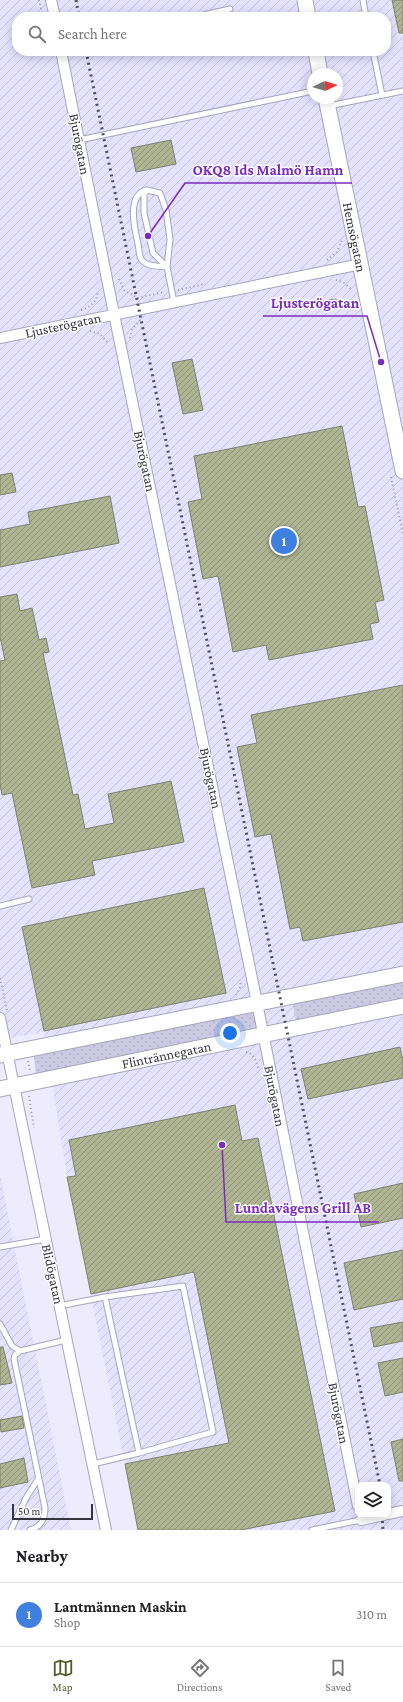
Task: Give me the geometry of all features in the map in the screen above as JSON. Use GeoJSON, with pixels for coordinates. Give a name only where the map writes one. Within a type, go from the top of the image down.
{"type":"FeatureCollection","features":[{"type":"Feature","properties":{"kind":"street"},"geometry":{"type":"LineString","coordinates":[[51,0],[53,12]]}},
{"type":"Feature","properties":{"kind":"street"},"geometry":{"type":"LineString","coordinates":[[305,0],[307,12]]}},
{"type":"Feature","properties":{"kind":"street","name":"Bjurögatan"},"geometry":{"type":"LineString","coordinates":[[62,56],[121,348],[258,1004],[355,1491]]}},
{"type":"Feature","properties":{"kind":"street"},"geometry":{"type":"LineString","coordinates":[[317,56],[319,68]]}},
{"type":"Feature","properties":{"kind":"street","name":"Hemsögatan"},"geometry":{"type":"LineString","coordinates":[[327,104],[403,471]]}},
{"type":"Feature","properties":{"kind":"street","name":"Ljusterögatan"},"geometry":{"type":"LineString","coordinates":[[0,338],[361,264]]}},
{"type":"Feature","properties":{"kind":"street"},"geometry":{"type":"LineString","coordinates":[[3,1055],[403,974]]}},
{"type":"Feature","properties":{"kind":"street","name":"Flintrännegatan"},"geometry":{"type":"LineString","coordinates":[[6,1087],[264,1036],[403,1006]]}},
{"type":"Feature","properties":{"kind":"street","name":"Blidögatan"},"geometry":{"type":"LineString","coordinates":[[4,1017],[3,1055],[6,1087],[46,1239],[106,1530]]}},
{"type":"Feature","properties":{"kind":"street"},"geometry":{"type":"LineString","coordinates":[[391,1513],[403,1511]]}},
{"type":"Feature","properties":{"kind":"street"},"geometry":{"type":"LineString","coordinates":[[361,1522],[374,1518]]}},
{"type":"Feature","properties":{"kind":"lane"},"geometry":{"type":"LineString","coordinates":[[363,0],[365,12]]}},
{"type":"Feature","properties":{"kind":"lane"},"geometry":{"type":"LineString","coordinates":[[216,12],[230,9]]}},
{"type":"Feature","properties":{"kind":"lane"},"geometry":{"type":"LineString","coordinates":[[374,56],[382,95]]}},
{"type":"Feature","properties":{"kind":"lane"},"geometry":{"type":"LineString","coordinates":[[343,100],[403,91]]}},
{"type":"Feature","properties":{"kind":"lane"},"geometry":{"type":"LineString","coordinates":[[79,140],[307,92]]}},
{"type":"Feature","properties":{"kind":"lane"},"geometry":{"type":"LineString","coordinates":[[147,190],[144,194],[144,213],[153,253],[167,267]]}},
{"type":"Feature","properties":{"kind":"lane"},"geometry":{"type":"LineString","coordinates":[[167,267],[149,265],[141,259],[134,225],[133,209],[137,197],[142,191],[147,190],[160,193],[166,210],[170,239],[167,267],[174,302]]}},
{"type":"Feature","properties":{"kind":"lane"},"geometry":{"type":"LineString","coordinates":[[0,906],[29,899]]}},
{"type":"Feature","properties":{"kind":"lane"},"geometry":{"type":"LineString","coordinates":[[0,1247],[46,1239]]}},
{"type":"Feature","properties":{"kind":"lane"},"geometry":{"type":"LineString","coordinates":[[59,1306],[105,1297],[183,1286],[212,1432],[139,1453],[93,1464]]}},
{"type":"Feature","properties":{"kind":"lane"},"geometry":{"type":"LineString","coordinates":[[105,1297],[139,1453]]}},
{"type":"Feature","properties":{"kind":"lane"},"geometry":{"type":"LineString","coordinates":[[0,1324],[12,1346],[20,1351]]}},
{"type":"Feature","properties":{"kind":"lane"},"geometry":{"type":"LineString","coordinates":[[30,1530],[35,1529],[42,1524],[45,1517],[45,1508],[14,1360],[20,1351],[66,1340]]}},
{"type":"Feature","properties":{"kind":"lane"},"geometry":{"type":"LineString","coordinates":[[11,1530],[26,1498],[39,1478]]}},
{"type":"Feature","properties":{"kind":"lane"},"geometry":{"type":"LineString","coordinates":[[312,1530],[361,1522]]}},
{"type":"Feature","properties":{"kind":"path"},"geometry":{"type":"LineString","coordinates":[[39,0],[42,12]]}},
{"type":"Feature","properties":{"kind":"path"},"geometry":{"type":"LineString","coordinates":[[320,261],[328,260],[338,252],[342,241],[342,234]]}},
{"type":"Feature","properties":{"kind":"path"},"geometry":{"type":"LineString","coordinates":[[117,273],[124,290],[137,298],[211,283]]}},
{"type":"Feature","properties":{"kind":"path"},"geometry":{"type":"LineString","coordinates":[[332,279],[344,283],[353,292]]}},
{"type":"Feature","properties":{"kind":"path"},"geometry":{"type":"LineString","coordinates":[[78,311],[93,304],[98,296],[98,286]]}},
{"type":"Feature","properties":{"kind":"path"},"geometry":{"type":"LineString","coordinates":[[87,331],[100,334],[106,339],[112,350],[121,348],[131,345],[132,330],[141,319]]}},
{"type":"Feature","properties":{"kind":"path"},"geometry":{"type":"LineString","coordinates":[[232,1009],[230,998],[237,994],[240,988],[240,973]]}},
{"type":"Feature","properties":{"kind":"path"},"geometry":{"type":"LineString","coordinates":[[0,978],[4,1017]]}},
{"type":"Feature","properties":{"kind":"path"},"geometry":{"type":"LineString","coordinates":[[238,1041],[240,1051],[250,1053],[255,1058],[261,1076]]}},
{"type":"Feature","properties":{"kind":"path"},"geometry":{"type":"LineString","coordinates":[[26,1050],[32,1083]]}},
{"type":"Feature","properties":{"kind":"shaded area"},"geometry":{"type":"Polygon","coordinates":[[[0,0],[403,0],[403,1530],[138,1530],[67,1177],[44,1032],[0,1040],[0,0]]]}},
{"type":"Feature","properties":{"kind":"shaded area"},"geometry":{"type":"Polygon","coordinates":[[[403,980],[403,999],[296,1022],[293,1003],[403,980]]]}},
{"type":"Feature","properties":{"kind":"shaded area"},"geometry":{"type":"Polygon","coordinates":[[[253,1009],[258,1030],[36,1076],[34,1056],[253,1009]]]}},
{"type":"Feature","properties":{"kind":"shaded area"},"geometry":{"type":"Polygon","coordinates":[[[0,1175],[71,1530],[0,1530],[0,1175]]]}},
{"type":"Feature","properties":{"kind":"building"},"geometry":{"type":"Polygon","coordinates":[[[392,0],[403,0],[403,33],[399,33],[392,0]]]}},
{"type":"Feature","properties":{"kind":"building"},"geometry":{"type":"Polygon","coordinates":[[[171,140],[176,164],[136,172],[131,148],[171,140]]]}},
{"type":"Feature","properties":{"kind":"building"},"geometry":{"type":"Polygon","coordinates":[[[336,299],[338,307],[325,310],[323,301],[336,299]]]}},
{"type":"Feature","properties":{"kind":"building"},"geometry":{"type":"Polygon","coordinates":[[[192,359],[203,410],[183,414],[172,363],[192,359]]]}},
{"type":"Feature","properties":{"kind":"building"},"geometry":{"type":"Polygon","coordinates":[[[342,426],[358,507],[365,506],[384,600],[375,602],[379,622],[370,624],[373,639],[269,660],[266,645],[233,652],[218,576],[203,579],[188,502],[202,499],[194,456],[342,426]]]}},
{"type":"Feature","properties":{"kind":"building"},"geometry":{"type":"Polygon","coordinates":[[[12,473],[16,492],[0,495],[0,475],[12,473]]]}},
{"type":"Feature","properties":{"kind":"building"},"geometry":{"type":"Polygon","coordinates":[[[110,496],[119,543],[0,567],[0,530],[30,524],[28,512],[110,496]]]}},
{"type":"Feature","properties":{"kind":"building"},"geometry":{"type":"Polygon","coordinates":[[[17,594],[20,611],[32,608],[39,640],[46,638],[49,652],[43,653],[73,795],[78,794],[85,829],[114,823],[108,794],[171,781],[184,842],[92,861],[95,875],[32,888],[12,793],[2,795],[0,784],[0,661],[5,660],[0,637],[0,597],[17,594]]]}},
{"type":"Feature","properties":{"kind":"building"},"geometry":{"type":"Polygon","coordinates":[[[403,685],[403,922],[303,941],[300,927],[290,929],[271,834],[255,837],[237,747],[257,743],[251,715],[403,685]]]}},
{"type":"Feature","properties":{"kind":"building"},"geometry":{"type":"Polygon","coordinates":[[[204,888],[226,993],[44,1031],[22,927],[204,888]]]}},
{"type":"Feature","properties":{"kind":"building"},"geometry":{"type":"Polygon","coordinates":[[[400,1047],[403,1061],[403,1078],[308,1099],[301,1069],[400,1047]]]}},
{"type":"Feature","properties":{"kind":"building"},"geometry":{"type":"Polygon","coordinates":[[[235,1105],[242,1141],[258,1138],[335,1511],[241,1530],[138,1530],[125,1464],[229,1443],[194,1272],[91,1294],[67,1177],[76,1176],[69,1140],[235,1105]]]}},
{"type":"Feature","properties":{"kind":"building"},"geometry":{"type":"Polygon","coordinates":[[[403,1183],[403,1218],[361,1227],[354,1194],[403,1183]]]}},
{"type":"Feature","properties":{"kind":"building"},"geometry":{"type":"Polygon","coordinates":[[[403,1250],[403,1299],[354,1310],[344,1263],[403,1250]]]}},
{"type":"Feature","properties":{"kind":"building"},"geometry":{"type":"Polygon","coordinates":[[[403,1322],[403,1341],[374,1347],[370,1328],[403,1322]]]}},
{"type":"Feature","properties":{"kind":"building"},"geometry":{"type":"Polygon","coordinates":[[[0,1347],[3,1347],[12,1383],[0,1385],[0,1347]]]}},
{"type":"Feature","properties":{"kind":"building"},"geometry":{"type":"Polygon","coordinates":[[[403,1358],[403,1392],[385,1396],[378,1363],[403,1358]]]}},
{"type":"Feature","properties":{"kind":"building"},"geometry":{"type":"Polygon","coordinates":[[[22,1416],[24,1428],[1,1432],[0,1420],[22,1416]]]}},
{"type":"Feature","properties":{"kind":"building"},"geometry":{"type":"Polygon","coordinates":[[[403,1439],[403,1481],[399,1481],[391,1442],[403,1439]]]}},
{"type":"Feature","properties":{"kind":"building"},"geometry":{"type":"Polygon","coordinates":[[[24,1458],[28,1482],[0,1488],[0,1464],[24,1458]]]}},
{"type":"Feature","properties":{"kind":"railway"},"geometry":{"type":"LineString","coordinates":[[76,0],[78,12]]}},
{"type":"Feature","properties":{"kind":"railway"},"geometry":{"type":"LineString","coordinates":[[87,56],[379,1482]]}},
{"type":"Feature","properties":{"kind":"railway"},"geometry":{"type":"LineString","coordinates":[[382,1518],[383,1530]]}},
{"type":"Feature","properties":{"kind":"place","name":"OKQ8 Ids Malmö Hamn"},"geometry":{"type":"Point","coordinates":[148,236]}},
{"type":"Feature","properties":{"kind":"place","name":"Ljusterögatan"},"geometry":{"type":"Point","coordinates":[381,362]}},
{"type":"Feature","properties":{"kind":"place","name":"Lantmännen Maskin"},"geometry":{"type":"Point","coordinates":[284,541]}},
{"type":"Feature","properties":{"kind":"place","name":"Lundavägens Grill AB"},"geometry":{"type":"Point","coordinates":[222,1145]}}]}
